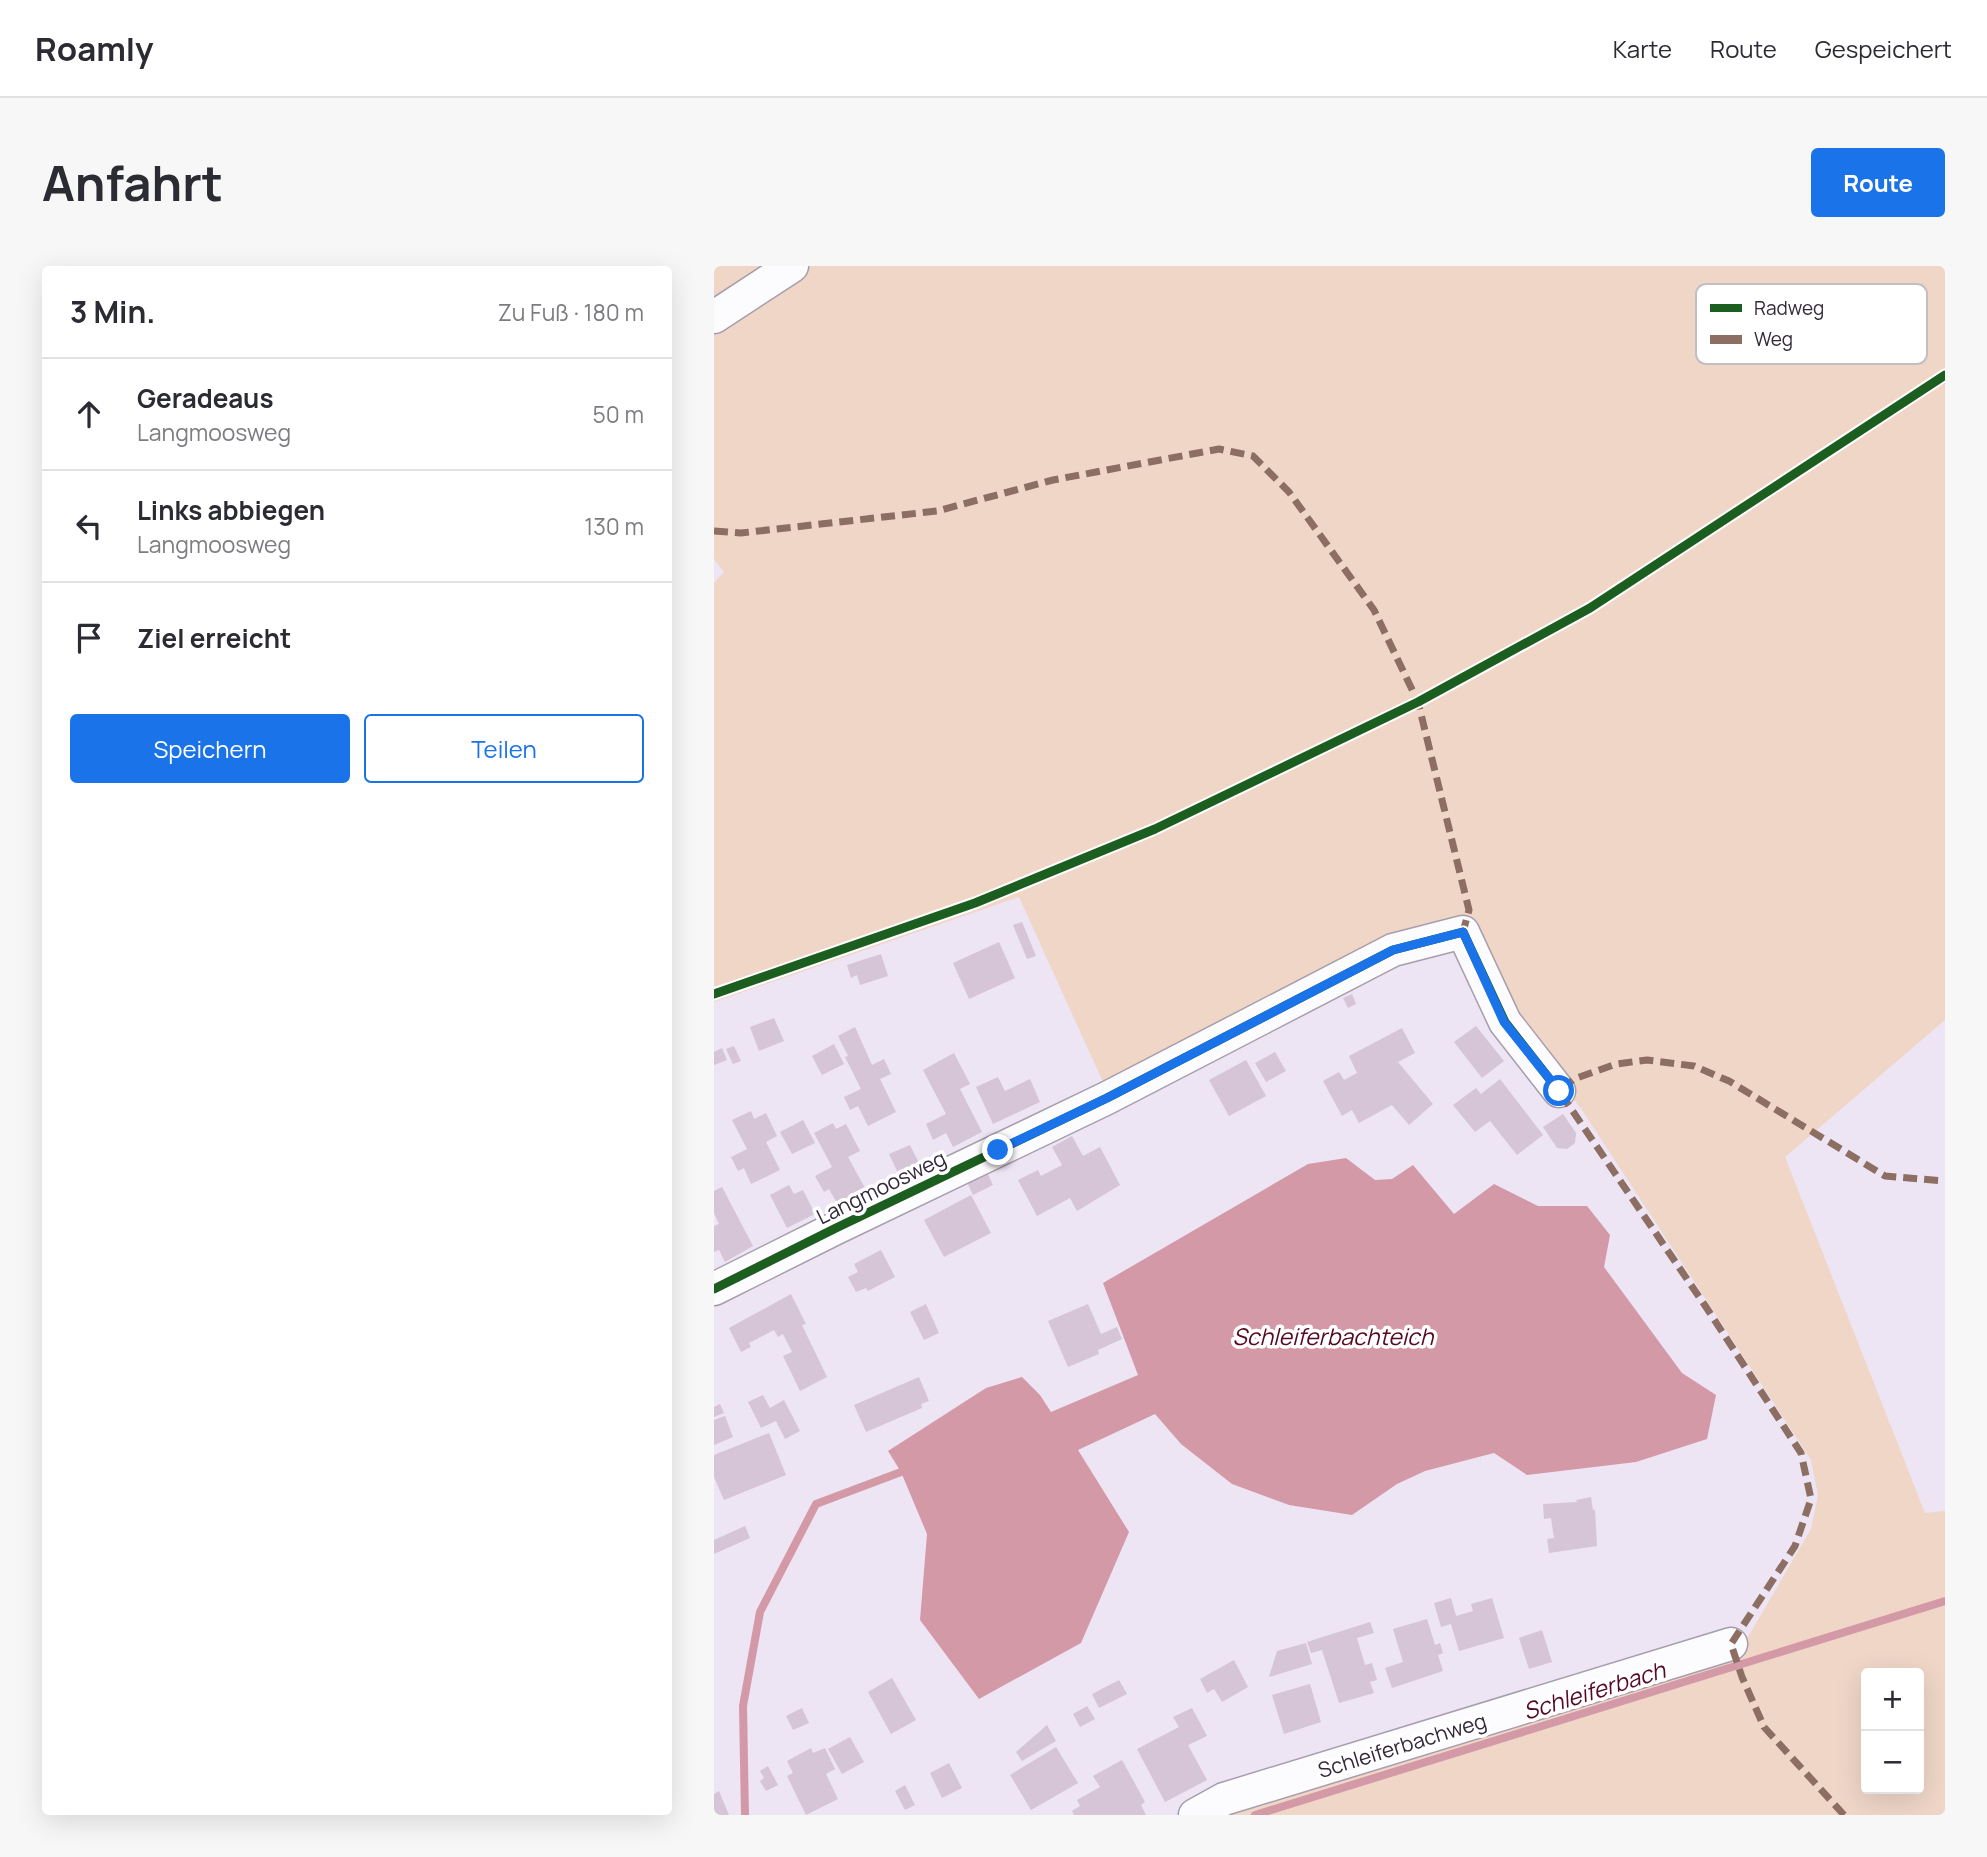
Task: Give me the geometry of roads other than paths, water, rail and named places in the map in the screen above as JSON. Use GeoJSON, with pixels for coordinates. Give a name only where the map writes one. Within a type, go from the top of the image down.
{"type":"FeatureCollection","features":[{"type":"Feature","properties":{"kind":"street"},"geometry":{"type":"LineString","coordinates":[[714,317],[792,266]]}},
{"type":"Feature","properties":{"kind":"street","name":"Langmoosweg"},"geometry":{"type":"LineString","coordinates":[[714,1289],[1107,1098],[1393,950],[1463,932],[1504,1022],[1559,1091]]}},
{"type":"Feature","properties":{"kind":"street","name":"Schleiferbachweg"},"geometry":{"type":"LineString","coordinates":[[1195,1815],[1224,1799],[1731,1644]]}},
{"type":"Feature","properties":{"kind":"water","name":"Schleiferbachteich"},"geometry":{"type":"Polygon","coordinates":[[[1346,1158],[1375,1180],[1392,1179],[1413,1165],[1454,1214],[1494,1184],[1538,1206],[1587,1206],[1610,1235],[1604,1267],[1682,1373],[1716,1395],[1707,1439],[1636,1462],[1527,1475],[1494,1453],[1425,1471],[1397,1484],[1352,1515],[1289,1505],[1232,1484],[1181,1444],[1155,1414],[1078,1450],[1129,1532],[1081,1643],[979,1699],[920,1620],[927,1534],[901,1472],[888,1451],[986,1388],[1022,1377],[1040,1395],[1051,1412],[1138,1375],[1103,1283],[1308,1164],[1346,1158]]]}},
{"type":"Feature","properties":{"kind":"waterway"},"geometry":{"type":"LineString","coordinates":[[745,1815],[743,1706],[760,1612],[816,1504],[901,1472]]}},
{"type":"Feature","properties":{"kind":"waterway","name":"Schleiferbach"},"geometry":{"type":"LineString","coordinates":[[1255,1815],[1945,1601]]}}]}
